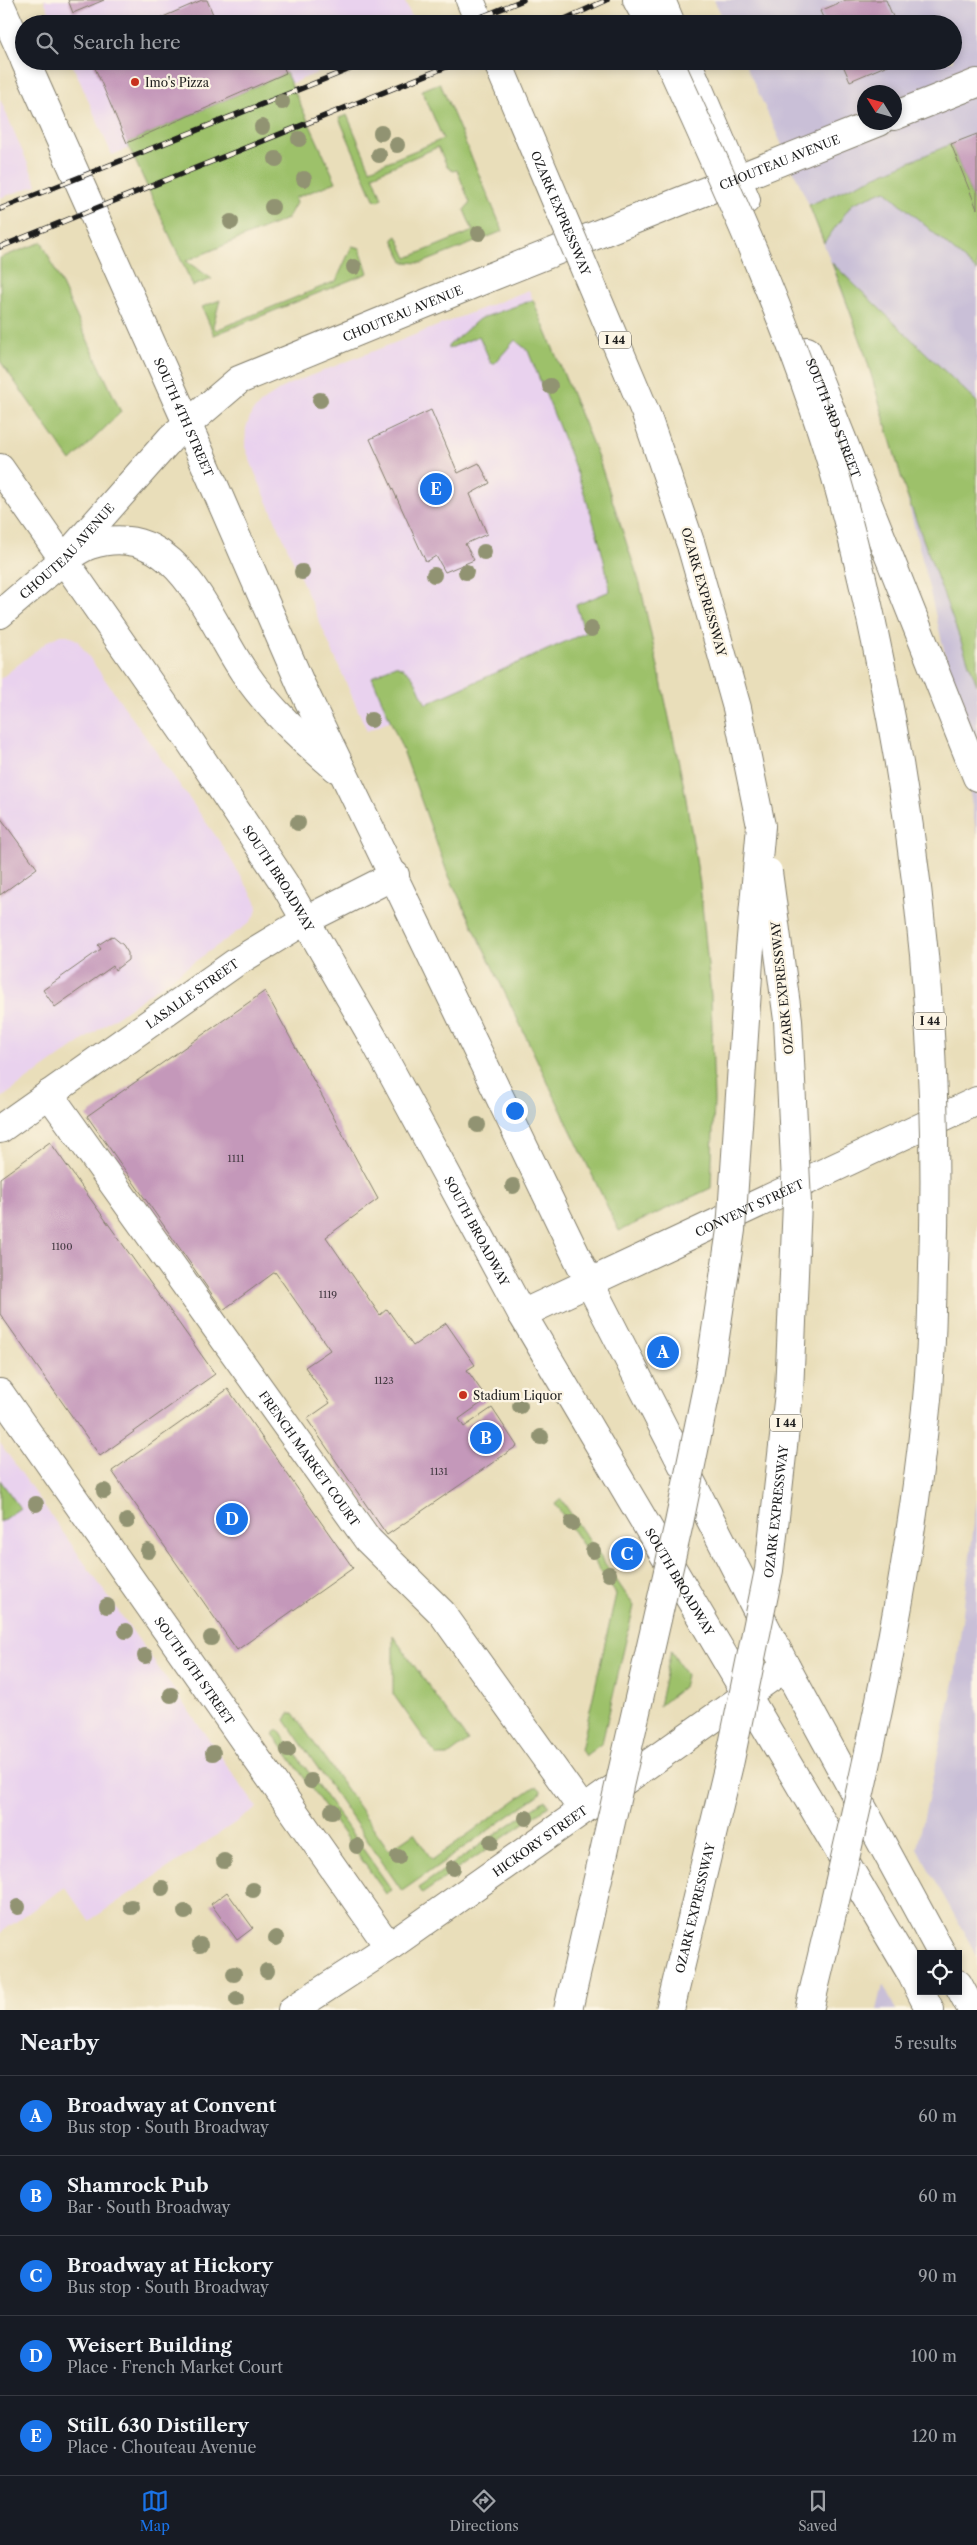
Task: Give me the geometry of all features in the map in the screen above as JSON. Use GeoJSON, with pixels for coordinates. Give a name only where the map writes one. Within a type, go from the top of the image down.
{"type":"FeatureCollection","features":[{"type":"Feature","properties":{"kind":"main road"},"geometry":{"type":"LineString","coordinates":[[470,0],[476,15]]}},
{"type":"Feature","properties":{"kind":"main road"},"geometry":{"type":"LineString","coordinates":[[638,0],[646,15]]}},
{"type":"Feature","properties":{"kind":"main road"},"geometry":{"type":"LineString","coordinates":[[661,0],[667,15]]}},
{"type":"Feature","properties":{"kind":"main road","name":"SOUTH 4TH STREET"},"geometry":{"type":"LineString","coordinates":[[0,4],[15,39]]}},
{"type":"Feature","properties":{"kind":"main road","name":"SOUTH 4TH STREET"},"geometry":{"type":"LineString","coordinates":[[29,70],[343,773]]}},
{"type":"Feature","properties":{"kind":"main road","name":"OZARK EXPRESSWAY"},"geometry":{"type":"LineString","coordinates":[[501,70],[646,414],[692,545],[737,708],[761,826],[788,1020],[797,1203],[789,1393],[769,1570],[730,1760],[670,2010]]}},
{"type":"Feature","properties":{"kind":"main road","name":"I 44"},"geometry":{"type":"LineString","coordinates":[[672,70],[748,234],[796,357],[834,470],[864,582],[888,698],[909,818],[927,967],[934,1108],[935,1224],[926,1418],[901,1586],[875,1728],[809,2010]]}},
{"type":"Feature","properties":{"kind":"main road","name":"SOUTH 3RD STREET"},"geometry":{"type":"LineString","coordinates":[[691,70],[738,180],[977,777]]}},
{"type":"Feature","properties":{"kind":"main road"},"geometry":{"type":"LineString","coordinates":[[902,113],[977,83]]}},
{"type":"Feature","properties":{"kind":"main road","name":"CHOUTEAU AVENUE"},"geometry":{"type":"LineString","coordinates":[[0,614],[63,560],[144,467],[187,422],[240,380],[860,130]]}},
{"type":"Feature","properties":{"kind":"main road","name":"SOUTH BROADWAY"},"geometry":{"type":"LineString","coordinates":[[0,468],[191,743],[306,920],[437,1153],[522,1314],[911,1973],[930,2010]]}},
{"type":"Feature","properties":{"kind":"main road"},"geometry":{"type":"LineString","coordinates":[[63,560],[90,545],[117,541],[138,543],[160,552],[175,564],[205,607],[244,673],[312,748],[343,773],[395,874],[589,1282],[786,1667],[940,1950]]}},
{"type":"Feature","properties":{"kind":"main road"},"geometry":{"type":"LineString","coordinates":[[568,2010],[679,1523],[708,1377],[731,1230],[749,960],[761,826]]}},
{"type":"Feature","properties":{"kind":"main road","name":"LASALLE STREET"},"geometry":{"type":"LineString","coordinates":[[0,1129],[235,963],[306,920],[395,874]]}},
{"type":"Feature","properties":{"kind":"main road","name":"FRENCH MARKET COURT"},"geometry":{"type":"LineString","coordinates":[[49,1094],[368,1540],[442,1613],[583,1810]]}},
{"type":"Feature","properties":{"kind":"main road","name":"CONVENT STREET"},"geometry":{"type":"LineString","coordinates":[[522,1314],[977,1101]]}},
{"type":"Feature","properties":{"kind":"main road","name":"SOUTH 6TH STREET"},"geometry":{"type":"LineString","coordinates":[[0,1393],[389,1947]]}},
{"type":"Feature","properties":{"kind":"main road","name":"HICKORY STREET"},"geometry":{"type":"LineString","coordinates":[[292,2010],[389,1947],[786,1667]]}},
{"type":"Feature","properties":{"kind":"main road"},"geometry":{"type":"LineString","coordinates":[[962,1991],[972,2010]]}},
{"type":"Feature","properties":{"kind":"shaded area"},"geometry":{"type":"Polygon","coordinates":[[[44,0],[404,0],[411,15],[50,15],[44,0]]]}},
{"type":"Feature","properties":{"kind":"shaded area"},"geometry":{"type":"Polygon","coordinates":[[[714,0],[977,0],[977,837],[953,687],[906,493],[863,347],[809,205],[748,70],[962,70],[962,15],[722,15],[714,0]]]}},
{"type":"Feature","properties":{"kind":"shaded area"},"geometry":{"type":"Polygon","coordinates":[[[75,70],[324,70],[112,155],[75,70]]]}},
{"type":"Feature","properties":{"kind":"shaded area"},"geometry":{"type":"Polygon","coordinates":[[[0,99],[37,185],[0,198],[0,99]]]}},
{"type":"Feature","properties":{"kind":"shaded area"},"geometry":{"type":"Polygon","coordinates":[[[529,290],[598,457],[640,584],[646,613],[367,731],[255,473],[245,447],[246,428],[252,412],[266,399],[287,385],[529,290]]]}},
{"type":"Feature","properties":{"kind":"shaded area"},"geometry":{"type":"Polygon","coordinates":[[[60,635],[68,635],[77,640],[220,842],[256,901],[257,909],[255,916],[248,924],[0,1099],[0,679],[48,641],[60,635]]]}},
{"type":"Feature","properties":{"kind":"shaded area"},"geometry":{"type":"Polygon","coordinates":[[[0,1443],[257,1808],[89,1921],[65,1887],[0,1933],[0,1443]]]}},
{"type":"Feature","properties":{"kind":"shaded area"},"geometry":{"type":"Polygon","coordinates":[[[977,1499],[977,1956],[917,1848],[955,1678],[977,1499]]]}},
{"type":"Feature","properties":{"kind":"shaded area"},"geometry":{"type":"Polygon","coordinates":[[[883,1985],[896,2010],[877,2010],[883,1985]]]}},
{"type":"Feature","properties":{"kind":"green space"},"geometry":{"type":"Polygon","coordinates":[[[286,73],[336,182],[295,198],[296,203],[287,219],[186,261],[212,279],[193,286],[127,143],[286,73]]]}},
{"type":"Feature","properties":{"kind":"green space"},"geometry":{"type":"Polygon","coordinates":[[[440,83],[503,231],[422,263],[403,262],[393,239],[397,236],[407,258],[473,231],[464,210],[470,203],[457,170],[453,171],[448,168],[438,147],[373,175],[382,198],[379,201],[374,199],[339,118],[347,115],[370,169],[443,139],[422,90],[440,83]]]}},
{"type":"Feature","properties":{"kind":"green space"},"geometry":{"type":"Polygon","coordinates":[[[951,144],[977,209],[977,271],[885,190],[852,204],[824,243],[809,205],[951,144]]]}},
{"type":"Feature","properties":{"kind":"green space"},"geometry":{"type":"Polygon","coordinates":[[[42,242],[121,412],[71,461],[0,361],[0,258],[42,242]]]}},
{"type":"Feature","properties":{"kind":"green space"},"geometry":{"type":"Polygon","coordinates":[[[352,246],[360,248],[368,273],[214,335],[202,307],[220,300],[213,326],[216,330],[336,281],[352,246]]]}},
{"type":"Feature","properties":{"kind":"green space"},"geometry":{"type":"Polygon","coordinates":[[[832,263],[977,402],[977,685],[906,493],[863,347],[832,263]]]}},
{"type":"Feature","properties":{"kind":"green space"},"geometry":{"type":"Polygon","coordinates":[[[533,300],[598,457],[640,584],[684,787],[700,884],[711,996],[714,1101],[711,1188],[619,1231],[447,872],[404,753],[372,677],[395,665],[402,668],[415,680],[426,704],[585,633],[576,605],[610,591],[596,529],[586,499],[528,351],[515,340],[495,363],[491,363],[479,336],[448,349],[448,346],[479,319],[533,300]]]}},
{"type":"Feature","properties":{"kind":"green space"},"geometry":{"type":"Polygon","coordinates":[[[0,1480],[20,1508],[0,1522],[0,1480]]]}},
{"type":"Feature","properties":{"kind":"green space"},"geometry":{"type":"Polygon","coordinates":[[[561,1499],[634,1606],[602,1743],[585,1756],[581,1750],[616,1594],[555,1504],[561,1499]]]}},
{"type":"Feature","properties":{"kind":"green space"},"geometry":{"type":"Polygon","coordinates":[[[393,1636],[468,1741],[448,1756],[438,1756],[434,1752],[393,1694],[393,1636]]]}},
{"type":"Feature","properties":{"kind":"green space"},"geometry":{"type":"Polygon","coordinates":[[[671,1651],[686,1675],[683,1687],[659,1706],[671,1651]]]}},
{"type":"Feature","properties":{"kind":"green space"},"geometry":{"type":"Polygon","coordinates":[[[289,1713],[293,1713],[389,1850],[414,1833],[432,1860],[534,1787],[538,1787],[541,1790],[540,1794],[402,1891],[285,1720],[289,1713]]]}},
{"type":"Feature","properties":{"kind":"green space"},"geometry":{"type":"Polygon","coordinates":[[[278,1729],[392,1890],[386,1894],[273,1734],[278,1729]]]}},
{"type":"Feature","properties":{"kind":"green space"},"geometry":{"type":"Polygon","coordinates":[[[545,1800],[549,1806],[422,1894],[418,1888],[545,1800]]]}},
{"type":"Feature","properties":{"kind":"building"},"geometry":{"type":"Polygon","coordinates":[[[68,0],[104,0],[73,13],[68,0]]]}},
{"type":"Feature","properties":{"kind":"building"},"geometry":{"type":"Polygon","coordinates":[[[202,0],[207,0],[213,15],[168,15],[202,0]]]}},
{"type":"Feature","properties":{"kind":"building"},"geometry":{"type":"Polygon","coordinates":[[[846,0],[886,0],[892,15],[822,15],[820,11],[846,0]]]}},
{"type":"Feature","properties":{"kind":"building"},"geometry":{"type":"Polygon","coordinates":[[[96,70],[285,70],[286,73],[127,143],[96,70]]]}},
{"type":"Feature","properties":{"kind":"building"},"geometry":{"type":"Polygon","coordinates":[[[845,70],[876,70],[850,81],[845,70]]]}},
{"type":"Feature","properties":{"kind":"building"},"geometry":{"type":"Polygon","coordinates":[[[977,134],[977,209],[951,144],[977,134]]]}},
{"type":"Feature","properties":{"kind":"building"},"geometry":{"type":"Polygon","coordinates":[[[431,410],[458,473],[479,463],[490,483],[470,494],[487,534],[465,544],[474,560],[445,572],[436,556],[426,562],[370,439],[431,410]]]}},
{"type":"Feature","properties":{"kind":"building"},"geometry":{"type":"Polygon","coordinates":[[[0,817],[37,868],[0,895],[0,817]]]}},
{"type":"Feature","properties":{"kind":"building"},"geometry":{"type":"Polygon","coordinates":[[[112,936],[123,945],[128,953],[128,960],[115,970],[113,966],[55,1007],[43,990],[101,949],[98,945],[112,936]]]}},
{"type":"Feature","properties":{"kind":"building"},"geometry":{"type":"Polygon","coordinates":[[[265,991],[378,1199],[326,1237],[380,1315],[387,1309],[413,1346],[446,1323],[475,1365],[467,1370],[487,1399],[459,1419],[464,1427],[492,1408],[517,1446],[387,1535],[307,1419],[330,1403],[305,1367],[330,1350],[275,1272],[223,1310],[87,1116],[265,991]]]}},
{"type":"Feature","properties":{"kind":"building"},"geometry":{"type":"Polygon","coordinates":[[[50,1142],[215,1374],[100,1456],[0,1314],[0,1178],[50,1142]]]}},
{"type":"Feature","properties":{"kind":"building"},"geometry":{"type":"Polygon","coordinates":[[[228,1389],[353,1568],[237,1650],[112,1471],[228,1389]]]}},
{"type":"Feature","properties":{"kind":"building"},"geometry":{"type":"Polygon","coordinates":[[[227,1892],[253,1928],[237,1940],[211,1904],[227,1892]]]}},
{"type":"Feature","properties":{"kind":"railway"},"geometry":{"type":"LineString","coordinates":[[486,15],[523,0]]}},
{"type":"Feature","properties":{"kind":"railway"},"geometry":{"type":"LineString","coordinates":[[574,15],[607,0]]}},
{"type":"Feature","properties":{"kind":"railway"},"geometry":{"type":"LineString","coordinates":[[0,209],[348,70]]}},
{"type":"Feature","properties":{"kind":"railway"},"geometry":{"type":"LineString","coordinates":[[0,247],[439,70]]}},
{"type":"Feature","properties":{"kind":"place","name":"Imo's Pizza"},"geometry":{"type":"Point","coordinates":[135,82]}},
{"type":"Feature","properties":{"kind":"place","name":"StilL 630 Distillery"},"geometry":{"type":"Point","coordinates":[436,489]}},
{"type":"Feature","properties":{"kind":"place","name":"Broadway at Convent"},"geometry":{"type":"Point","coordinates":[663,1352]}},
{"type":"Feature","properties":{"kind":"place","name":"Stadium Liquor"},"geometry":{"type":"Point","coordinates":[463,1395]}},
{"type":"Feature","properties":{"kind":"place","name":"Shamrock Pub"},"geometry":{"type":"Point","coordinates":[486,1438]}},
{"type":"Feature","properties":{"kind":"place","name":"Weisert Building"},"geometry":{"type":"Point","coordinates":[232,1519]}},
{"type":"Feature","properties":{"kind":"place","name":"Broadway at Hickory"},"geometry":{"type":"Point","coordinates":[627,1554]}}]}
